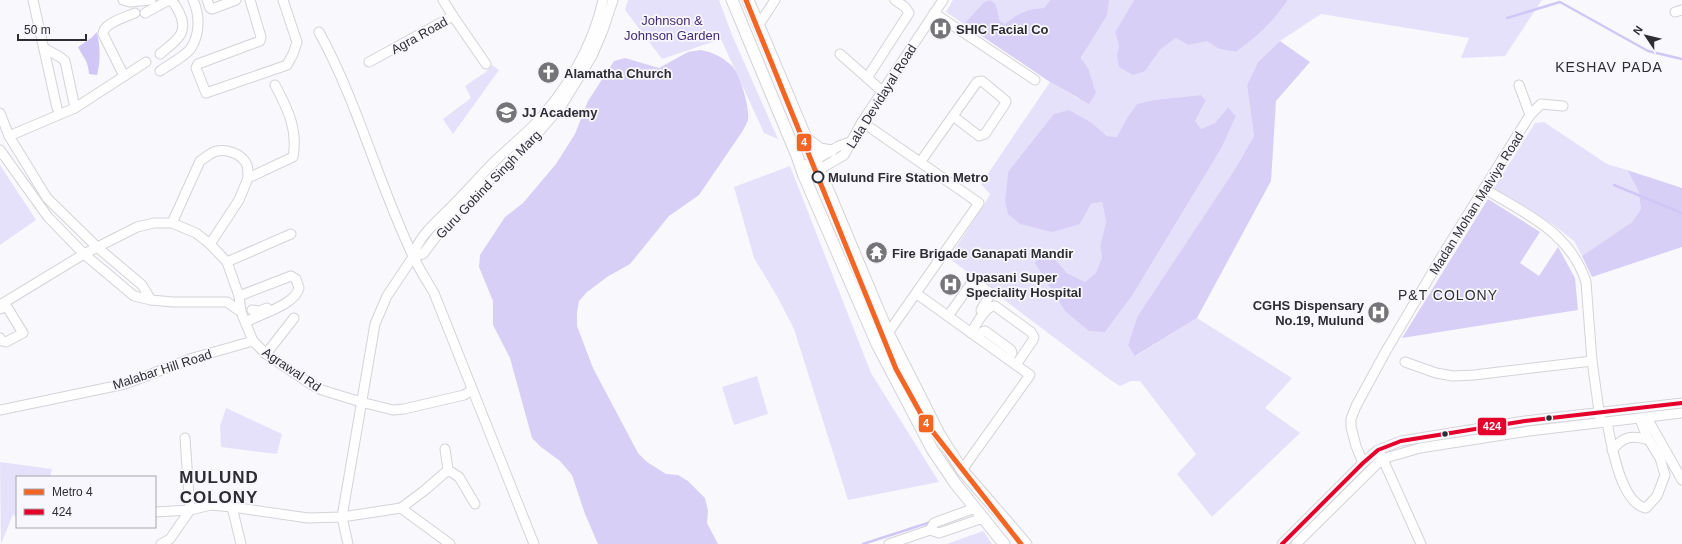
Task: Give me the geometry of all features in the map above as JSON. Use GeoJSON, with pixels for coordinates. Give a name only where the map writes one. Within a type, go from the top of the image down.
{"type":"FeatureCollection","features":[{"type":"Feature","properties":{"kind":"main road"},"geometry":{"type":"LineString","coordinates":[[732,0],[802,172],[877,344],[932,450],[955,483],[1004,544]]}},
{"type":"Feature","properties":{"kind":"main road"},"geometry":{"type":"LineString","coordinates":[[748,0],[888,333],[939,434],[962,470],[1026,544]]}},
{"type":"Feature","properties":{"kind":"main road"},"geometry":{"type":"LineString","coordinates":[[807,138],[820,149],[831,151]]}},
{"type":"Feature","properties":{"kind":"street"},"geometry":{"type":"LineString","coordinates":[[32,0],[57,108]]}},
{"type":"Feature","properties":{"kind":"street"},"geometry":{"type":"LineString","coordinates":[[123,0],[130,2],[151,0]]}},
{"type":"Feature","properties":{"kind":"street"},"geometry":{"type":"LineString","coordinates":[[145,13],[169,0],[175,4],[182,21],[183,31],[180,37],[160,54]]}},
{"type":"Feature","properties":{"kind":"street"},"geometry":{"type":"LineString","coordinates":[[160,71],[190,50],[195,37],[199,16],[193,0]]}},
{"type":"Feature","properties":{"kind":"street"},"geometry":{"type":"LineString","coordinates":[[207,0],[210,8],[212,9],[236,0]]}},
{"type":"Feature","properties":{"kind":"street"},"geometry":{"type":"LineString","coordinates":[[250,0],[261,37],[260,41],[198,64],[196,68],[206,93],[287,65],[293,54],[296,42],[283,0]]}},
{"type":"Feature","properties":{"kind":"street","name":"Agra Road"},"geometry":{"type":"LineString","coordinates":[[369,62],[453,16],[444,0]]}},
{"type":"Feature","properties":{"kind":"street","name":"Guru Gobind Singh Marg"},"geometry":{"type":"LineString","coordinates":[[413,257],[424,254],[444,220],[494,162],[534,126],[556,98],[589,45],[603,0]]}},
{"type":"Feature","properties":{"kind":"street","name":"Guru Gobind Singh Marg"},"geometry":{"type":"LineString","coordinates":[[348,544],[342,517],[375,324],[387,296],[413,257],[415,248],[537,134],[562,105],[592,56],[603,30],[612,0]]}},
{"type":"Feature","properties":{"kind":"street"},"geometry":{"type":"LineString","coordinates":[[758,26],[775,0]]}},
{"type":"Feature","properties":{"kind":"street"},"geometry":{"type":"LineString","coordinates":[[867,78],[909,13],[905,7],[895,0]]}},
{"type":"Feature","properties":{"kind":"street"},"geometry":{"type":"LineString","coordinates":[[931,0],[1035,80]]}},
{"type":"Feature","properties":{"kind":"street","name":"Lala Devidayal Road"},"geometry":{"type":"LineString","coordinates":[[802,172],[818,164],[844,155],[862,122],[938,6]]}},
{"type":"Feature","properties":{"kind":"street"},"geometry":{"type":"LineString","coordinates":[[124,76],[103,34],[103,30],[107,26],[135,12]]}},
{"type":"Feature","properties":{"kind":"street"},"geometry":{"type":"LineString","coordinates":[[182,21],[199,16]]}},
{"type":"Feature","properties":{"kind":"street"},"geometry":{"type":"LineString","coordinates":[[453,16],[486,64]]}},
{"type":"Feature","properties":{"kind":"street"},"geometry":{"type":"LineString","coordinates":[[319,32],[336,64],[383,186],[413,257],[434,293],[534,544]]}},
{"type":"Feature","properties":{"kind":"street"},"geometry":{"type":"LineString","coordinates":[[44,48],[60,57],[65,62],[75,108]]}},
{"type":"Feature","properties":{"kind":"street"},"geometry":{"type":"LineString","coordinates":[[840,54],[882,91]]}},
{"type":"Feature","properties":{"kind":"street"},"geometry":{"type":"LineString","coordinates":[[9,136],[75,108],[146,62]]}},
{"type":"Feature","properties":{"kind":"street"},"geometry":{"type":"LineString","coordinates":[[921,161],[952,116],[977,82],[980,81],[1006,101],[1006,104],[982,136],[979,136],[952,116]]}},
{"type":"Feature","properties":{"kind":"street"},"geometry":{"type":"LineString","coordinates":[[248,178],[293,157],[296,143],[293,128],[287,107],[275,85]]}},
{"type":"Feature","properties":{"kind":"street"},"geometry":{"type":"LineString","coordinates":[[1519,85],[1530,115],[1541,104],[1563,106]]}},
{"type":"Feature","properties":{"kind":"street"},"geometry":{"type":"LineString","coordinates":[[0,113],[9,136],[46,198],[97,248],[142,285],[152,300]]}},
{"type":"Feature","properties":{"kind":"street","name":"Madan Mohan Malviya Road"},"geometry":{"type":"LineString","coordinates":[[1363,463],[1356,446],[1351,427],[1351,419],[1356,406],[1418,296],[1530,115]]}},
{"type":"Feature","properties":{"kind":"street"},"geometry":{"type":"LineString","coordinates":[[862,122],[921,161],[979,203],[888,333],[877,344]]}},
{"type":"Feature","properties":{"kind":"street"},"geometry":{"type":"LineString","coordinates":[[818,164],[831,151],[850,142]]}},
{"type":"Feature","properties":{"kind":"street"},"geometry":{"type":"LineString","coordinates":[[0,150],[44,212],[84,254],[134,296],[152,300],[174,302],[227,302],[241,312]]}},
{"type":"Feature","properties":{"kind":"street"},"geometry":{"type":"LineString","coordinates":[[172,223],[200,161],[217,151],[229,151],[238,155],[247,165],[248,178],[239,200],[210,244]]}},
{"type":"Feature","properties":{"kind":"street"},"geometry":{"type":"LineString","coordinates":[[1485,188],[1547,226],[1576,256],[1586,282],[1592,361],[1599,413],[1604,423],[1612,450],[1630,498],[1640,507],[1646,508],[1657,496],[1665,475],[1660,458],[1649,440],[1643,418]]}},
{"type":"Feature","properties":{"kind":"street"},"geometry":{"type":"LineString","coordinates":[[0,305],[84,254],[137,227],[154,223],[172,223],[196,233],[210,244],[227,262],[239,296],[241,312]]}},
{"type":"Feature","properties":{"kind":"street"},"geometry":{"type":"LineString","coordinates":[[227,262],[291,234]]}},
{"type":"Feature","properties":{"kind":"street"},"geometry":{"type":"LineString","coordinates":[[239,296],[292,276],[296,279],[299,288],[295,296],[264,315],[248,321]]}},
{"type":"Feature","properties":{"kind":"street"},"geometry":{"type":"LineString","coordinates":[[949,314],[972,281],[975,281],[991,292],[991,296],[973,332]]}},
{"type":"Feature","properties":{"kind":"street"},"geometry":{"type":"LineString","coordinates":[[252,310],[260,311],[298,291]]}},
{"type":"Feature","properties":{"kind":"street"},"geometry":{"type":"LineString","coordinates":[[248,292],[251,299],[252,310],[248,321]]}},
{"type":"Feature","properties":{"kind":"street"},"geometry":{"type":"LineString","coordinates":[[916,294],[949,314],[1017,363],[1030,375],[962,470]]}},
{"type":"Feature","properties":{"kind":"street"},"geometry":{"type":"LineString","coordinates":[[973,332],[989,307],[995,306],[1031,332],[1034,337],[1017,363]]}},
{"type":"Feature","properties":{"kind":"street"},"geometry":{"type":"LineString","coordinates":[[0,309],[7,307],[23,333],[6,342],[2,341],[0,338]]}},
{"type":"Feature","properties":{"kind":"street","name":"Agrawal Rd"},"geometry":{"type":"LineString","coordinates":[[241,312],[248,321],[254,341],[266,354],[312,385],[322,390],[361,402],[398,410],[464,395],[472,390]]}},
{"type":"Feature","properties":{"kind":"street"},"geometry":{"type":"LineString","coordinates":[[266,354],[294,318]]}},
{"type":"Feature","properties":{"kind":"street","name":"Malabar Hill Road"},"geometry":{"type":"LineString","coordinates":[[0,410],[125,384],[193,358],[254,341]]}},
{"type":"Feature","properties":{"kind":"street"},"geometry":{"type":"LineString","coordinates":[[1405,362],[1436,373],[1453,376],[1474,375],[1592,361]]}},
{"type":"Feature","properties":{"kind":"street"},"geometry":{"type":"LineString","coordinates":[[1284,543],[1363,463],[1378,450],[1401,441],[1525,421],[1680,403],[1682,413],[1529,431],[1420,448],[1382,459],[1296,544]]}},
{"type":"Feature","properties":{"kind":"street"},"geometry":{"type":"LineString","coordinates":[[1643,418],[1682,480]]}},
{"type":"Feature","properties":{"kind":"street"},"geometry":{"type":"LineString","coordinates":[[1612,450],[1619,442],[1632,436],[1649,440]]}},
{"type":"Feature","properties":{"kind":"street"},"geometry":{"type":"LineString","coordinates":[[161,544],[170,539],[190,510],[185,438]]}},
{"type":"Feature","properties":{"kind":"street"},"geometry":{"type":"LineString","coordinates":[[446,449],[448,470]]}},
{"type":"Feature","properties":{"kind":"street"},"geometry":{"type":"LineString","coordinates":[[1378,450],[1421,544]]}},
{"type":"Feature","properties":{"kind":"street"},"geometry":{"type":"LineString","coordinates":[[156,512],[190,510],[211,505],[308,518],[342,517],[401,508],[426,490],[448,470]]}},
{"type":"Feature","properties":{"kind":"street"},"geometry":{"type":"LineString","coordinates":[[448,470],[459,477],[475,504]]}},
{"type":"Feature","properties":{"kind":"street"},"geometry":{"type":"LineString","coordinates":[[232,507],[241,544]]}},
{"type":"Feature","properties":{"kind":"street"},"geometry":{"type":"LineString","coordinates":[[401,508],[450,544]]}},
{"type":"Feature","properties":{"kind":"street"},"geometry":{"type":"LineString","coordinates":[[930,530],[934,524],[975,508]]}},
{"type":"Feature","properties":{"kind":"street"},"geometry":{"type":"LineString","coordinates":[[889,544],[930,530],[939,533],[983,518]]}},
{"type":"Feature","properties":{"kind":"green space","name":"Johnson & Johnson Garden"},"geometry":{"type":"Polygon","coordinates":[[[628,0],[719,0],[732,35],[778,139],[764,133],[721,39],[662,59],[625,10],[628,0]]]}},
{"type":"Feature","properties":{"kind":"green space"},"geometry":{"type":"Polygon","coordinates":[[[953,0],[1050,0],[1044,8],[1032,9],[1023,12],[1005,24],[1000,21],[996,5],[983,3],[964,24],[946,12],[953,0]]]}},
{"type":"Feature","properties":{"kind":"green space"},"geometry":{"type":"Polygon","coordinates":[[[1109,0],[1134,0],[1115,32],[1119,46],[1117,55],[1145,71],[1161,49],[1176,38],[1188,45],[1207,40],[1219,49],[1236,52],[1265,28],[1288,0],[1542,0],[1505,56],[1461,58],[1469,38],[1321,14],[1280,41],[1258,62],[1247,85],[1254,136],[1235,169],[1137,317],[1128,345],[1136,356],[1197,318],[1292,378],[1265,408],[1300,433],[1212,517],[1177,474],[1196,454],[1140,381],[1131,381],[1120,386],[1109,379],[949,258],[990,194],[981,184],[1050,82],[1079,99],[1088,68],[1081,59],[1106,15],[1109,0]],[[1201,95],[1153,100],[1137,104],[1127,118],[1118,137],[1107,136],[1092,123],[1008,172],[1005,200],[1080,224],[1091,204],[1102,202],[1106,222],[1100,246],[1102,257],[1096,273],[1085,282],[1067,273],[1054,258],[1105,332],[1132,296],[1222,147],[1236,116],[1228,107],[1215,123],[1201,129],[1195,121],[1206,102],[1201,95]]]}},
{"type":"Feature","properties":{"kind":"green space"},"geometry":{"type":"Polygon","coordinates":[[[492,65],[499,70],[453,134],[443,119],[471,98],[465,86],[486,72],[492,65]]]}},
{"type":"Feature","properties":{"kind":"green space"},"geometry":{"type":"Polygon","coordinates":[[[1544,122],[1607,164],[1627,170],[1638,190],[1641,209],[1632,222],[1582,256],[1574,241],[1552,224],[1493,190],[1535,123],[1544,122]]]}},
{"type":"Feature","properties":{"kind":"green space"},"geometry":{"type":"Polygon","coordinates":[[[0,165],[36,220],[0,245],[0,165]]]}},
{"type":"Feature","properties":{"kind":"green space"},"geometry":{"type":"Polygon","coordinates":[[[790,166],[871,373],[939,482],[848,500],[794,329],[777,296],[754,258],[734,187],[790,166]]]}},
{"type":"Feature","properties":{"kind":"green space"},"geometry":{"type":"Polygon","coordinates":[[[757,376],[768,414],[734,425],[722,387],[757,376]]]}},
{"type":"Feature","properties":{"kind":"green space"},"geometry":{"type":"Polygon","coordinates":[[[226,408],[282,434],[277,454],[221,447],[220,426],[226,408]]]}},
{"type":"Feature","properties":{"kind":"green space"},"geometry":{"type":"Polygon","coordinates":[[[0,462],[52,469],[50,476],[16,476],[16,517],[13,514],[1,544],[0,462]]]}},
{"type":"Feature","properties":{"kind":"green space"},"geometry":{"type":"Polygon","coordinates":[[[983,531],[992,544],[947,544],[983,531]]]}},
{"type":"Feature","properties":{"kind":"shaded area"},"geometry":{"type":"Polygon","coordinates":[[[990,0],[996,5],[1000,21],[1005,24],[1023,12],[1032,9],[1044,8],[1050,0],[1109,0],[1107,15],[1081,58],[1088,68],[1096,93],[1089,104],[1050,82],[964,24],[983,3],[990,0]]]}},
{"type":"Feature","properties":{"kind":"shaded area"},"geometry":{"type":"Polygon","coordinates":[[[1134,0],[1288,0],[1265,28],[1236,52],[1219,49],[1207,41],[1188,45],[1176,38],[1161,49],[1145,71],[1133,75],[1119,67],[1117,55],[1119,46],[1115,32],[1134,0]]]}},
{"type":"Feature","properties":{"kind":"shaded area"},"geometry":{"type":"Polygon","coordinates":[[[97,32],[100,54],[97,75],[89,74],[87,62],[78,47],[97,32]]]}},
{"type":"Feature","properties":{"kind":"shaded area"},"geometry":{"type":"Polygon","coordinates":[[[1280,41],[1310,62],[1276,101],[1271,181],[1197,318],[1135,356],[1128,345],[1137,317],[1235,169],[1254,136],[1247,85],[1258,62],[1280,41]]]}},
{"type":"Feature","properties":{"kind":"shaded area"},"geometry":{"type":"Polygon","coordinates":[[[701,50],[720,57],[731,65],[738,75],[746,99],[748,115],[747,123],[699,195],[669,216],[630,264],[607,277],[587,292],[579,301],[577,326],[593,368],[638,453],[647,462],[666,474],[678,475],[688,481],[705,498],[708,511],[707,523],[718,544],[598,544],[585,514],[572,475],[560,461],[541,447],[532,438],[510,358],[493,325],[493,301],[479,267],[480,255],[505,217],[523,203],[556,164],[575,134],[588,101],[614,61],[625,58],[659,68],[688,52],[701,50]]]}},
{"type":"Feature","properties":{"kind":"shaded area"},"geometry":{"type":"Polygon","coordinates":[[[1201,95],[1206,101],[1195,121],[1201,129],[1215,123],[1228,107],[1236,116],[1222,147],[1132,296],[1105,332],[1089,331],[1065,311],[1035,263],[1038,258],[1054,258],[1067,273],[1085,282],[1096,273],[1102,257],[1100,246],[1106,222],[1102,202],[1091,204],[1080,224],[1052,232],[1020,224],[1008,214],[1005,200],[1008,172],[1054,114],[1069,110],[1092,123],[1107,136],[1117,137],[1127,118],[1137,104],[1153,100],[1201,95]]]}},
{"type":"Feature","properties":{"kind":"shaded area"},"geometry":{"type":"Polygon","coordinates":[[[1627,170],[1682,188],[1682,247],[1592,277],[1582,256],[1632,222],[1641,209],[1638,190],[1627,170]]]}},
{"type":"Feature","properties":{"kind":"shaded area"},"geometry":{"type":"Polygon","coordinates":[[[1488,199],[1540,232],[1520,263],[1539,276],[1558,247],[1575,278],[1578,310],[1402,338],[1488,199]]]}},
{"type":"Feature","properties":{"kind":"waterway"},"geometry":{"type":"LineString","coordinates":[[1507,18],[1560,2],[1648,51],[1682,59]]}},
{"type":"Feature","properties":{"kind":"waterway"},"geometry":{"type":"LineString","coordinates":[[1614,185],[1682,213]]}},
{"type":"Feature","properties":{"kind":"waterway"},"geometry":{"type":"LineString","coordinates":[[863,544],[931,522]]}},
{"type":"Feature","properties":{"kind":"metro line","name":"4"},"geometry":{"type":"LineString","coordinates":[[746,0],[896,369],[926,423],[1021,544]]}},
{"type":"Feature","properties":{"kind":"transit line","name":"424"},"geometry":{"type":"LineString","coordinates":[[1282,544],[1363,463],[1378,450],[1401,441],[1525,421],[1682,403]]}},
{"type":"Feature","properties":{"kind":"place","name":"SHIC Facial Co"},"geometry":{"type":"Point","coordinates":[940,29]}},
{"type":"Feature","properties":{"kind":"place","name":"Alamatha Church"},"geometry":{"type":"Point","coordinates":[549,73]}},
{"type":"Feature","properties":{"kind":"place","name":"JJ Academy"},"geometry":{"type":"Point","coordinates":[507,112]}},
{"type":"Feature","properties":{"kind":"place","name":"Mulund Fire Station Metro"},"geometry":{"type":"Point","coordinates":[818,177]}},
{"type":"Feature","properties":{"kind":"place","name":"Fire Brigade Ganapati Mandir"},"geometry":{"type":"Point","coordinates":[876,253]}},
{"type":"Feature","properties":{"kind":"place","name":"Upasani Super Speciality Hospital"},"geometry":{"type":"Point","coordinates":[950,284]}},
{"type":"Feature","properties":{"kind":"place","name":"CGHS Dispensary No.19, Mulund"},"geometry":{"type":"Point","coordinates":[1379,312]}},
{"type":"Feature","properties":{"kind":"district","name":"KESHAV PADA"},"geometry":{"type":"Point","coordinates":[1609,67]}},
{"type":"Feature","properties":{"kind":"district","name":"P&T COLONY"},"geometry":{"type":"Point","coordinates":[1448,295]}},
{"type":"Feature","properties":{"kind":"district","name":"MULUND COLONY"},"geometry":{"type":"Point","coordinates":[219,487]}}]}
